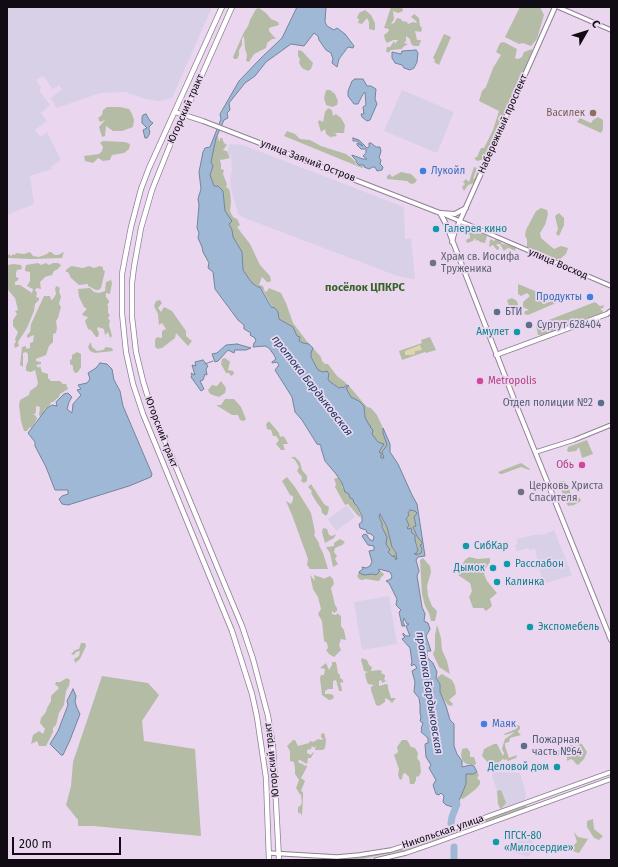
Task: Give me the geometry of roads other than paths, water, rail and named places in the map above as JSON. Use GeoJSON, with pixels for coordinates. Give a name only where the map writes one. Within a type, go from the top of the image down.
{"type":"FeatureCollection","features":[{"type":"Feature","properties":{"kind":"main road","name":"Югорский тракт"},"geometry":{"type":"LineString","coordinates":[[222,7],[149,168],[135,209],[125,258],[122,313],[126,352],[148,429],[232,632],[252,694],[266,774],[269,860]]}},
{"type":"Feature","properties":{"kind":"main road","name":"Югорский тракт"},"geometry":{"type":"LineString","coordinates":[[232,7],[159,171],[147,204],[141,228],[132,283],[134,334],[143,381],[156,423],[242,626],[253,659],[268,716],[273,746],[279,860]]}},
{"type":"Feature","properties":{"kind":"main road","name":"Набережный проспект"},"geometry":{"type":"LineString","coordinates":[[452,242],[454,234],[555,7]]}},
{"type":"Feature","properties":{"kind":"main road","name":"улица Заячий Остров"},"geometry":{"type":"LineString","coordinates":[[175,112],[233,132],[440,213]]}},
{"type":"Feature","properties":{"kind":"main road"},"geometry":{"type":"LineString","coordinates":[[466,208],[455,214],[440,213],[611,640]]}},
{"type":"Feature","properties":{"kind":"main road"},"geometry":{"type":"LineString","coordinates":[[496,355],[610,312]]}},
{"type":"Feature","properties":{"kind":"main road"},"geometry":{"type":"LineString","coordinates":[[169,478],[178,474]]}},
{"type":"Feature","properties":{"kind":"street"},"geometry":{"type":"LineString","coordinates":[[558,7],[611,30]]}},
{"type":"Feature","properties":{"kind":"street","name":"улица Восход"},"geometry":{"type":"LineString","coordinates":[[440,213],[611,286]]}},
{"type":"Feature","properties":{"kind":"street"},"geometry":{"type":"LineString","coordinates":[[536,452],[574,440],[611,425]]}},
{"type":"Feature","properties":{"kind":"street","name":"Никольская улица"},"geometry":{"type":"LineString","coordinates":[[269,854],[324,857],[359,856],[391,850],[436,836],[611,772]]}},
{"type":"Feature","properties":{"kind":"street","name":"Никольская улица"},"geometry":{"type":"LineString","coordinates":[[376,860],[406,853],[439,842],[611,779]]}},
{"type":"Feature","properties":{"kind":"water"},"geometry":{"type":"Polygon","coordinates":[[[297,7],[326,7],[325,22],[327,26],[334,30],[337,28],[345,34],[354,46],[353,48],[348,47],[339,59],[337,67],[332,63],[333,59],[331,53],[326,50],[318,36],[314,33],[304,46],[291,44],[266,62],[255,76],[245,83],[229,103],[230,110],[227,113],[228,118],[224,120],[216,138],[211,162],[213,166],[210,175],[214,186],[218,186],[223,191],[225,211],[232,221],[229,224],[233,237],[242,252],[243,270],[252,283],[260,287],[271,307],[275,308],[278,312],[279,319],[293,327],[297,336],[300,337],[299,341],[309,344],[313,348],[311,357],[318,370],[323,372],[327,371],[329,374],[329,381],[339,388],[343,388],[347,385],[349,386],[346,388],[351,397],[359,401],[364,406],[365,417],[373,430],[372,434],[378,442],[384,444],[379,452],[381,453],[381,458],[384,458],[382,452],[387,445],[383,428],[390,444],[390,452],[398,464],[417,504],[425,556],[418,557],[416,560],[419,571],[417,576],[422,607],[425,614],[424,621],[428,623],[430,629],[426,636],[431,651],[427,651],[427,654],[437,672],[436,678],[440,684],[440,692],[450,720],[454,724],[454,746],[462,761],[462,767],[471,765],[474,766],[477,772],[473,774],[466,774],[466,784],[456,808],[446,805],[443,802],[444,796],[441,793],[439,795],[436,794],[433,785],[436,780],[429,768],[431,765],[426,757],[425,744],[428,743],[428,738],[421,732],[423,723],[420,721],[419,698],[414,692],[415,682],[412,671],[417,668],[414,664],[412,666],[411,665],[410,648],[402,639],[405,637],[403,633],[406,636],[410,636],[406,626],[409,624],[407,624],[404,618],[403,622],[405,626],[402,626],[399,612],[401,610],[396,605],[397,599],[389,583],[386,581],[391,579],[392,576],[390,572],[379,569],[378,570],[380,571],[376,575],[364,575],[359,573],[363,569],[362,567],[366,568],[370,566],[372,562],[369,551],[374,550],[374,546],[368,545],[362,536],[364,534],[367,535],[369,539],[373,541],[374,537],[367,533],[366,530],[360,528],[359,524],[362,522],[362,516],[357,506],[353,499],[350,498],[349,494],[345,492],[342,483],[325,461],[321,445],[317,444],[302,420],[295,412],[292,397],[275,370],[279,365],[277,362],[272,363],[276,359],[274,355],[269,348],[265,346],[253,347],[256,341],[255,338],[250,335],[251,333],[244,329],[244,325],[238,320],[215,289],[213,272],[208,268],[209,263],[198,238],[198,199],[201,189],[199,172],[203,152],[205,148],[210,147],[221,119],[220,114],[239,81],[282,38],[297,7]],[[410,510],[406,519],[409,525],[407,528],[411,528],[412,533],[415,535],[418,550],[416,554],[414,553],[416,555],[421,553],[422,549],[420,545],[422,542],[418,538],[413,527],[416,526],[414,517],[417,513],[410,510]],[[380,514],[379,517],[382,527],[387,537],[386,544],[390,550],[388,552],[393,557],[394,555],[396,560],[396,553],[392,547],[387,527],[380,514]]]}},
{"type":"Feature","properties":{"kind":"water"},"geometry":{"type":"Polygon","coordinates":[[[416,50],[418,53],[417,62],[414,68],[410,70],[395,63],[392,58],[392,52],[401,54],[402,51],[416,50]]]}},
{"type":"Feature","properties":{"kind":"water"},"geometry":{"type":"Polygon","coordinates":[[[355,79],[363,79],[367,86],[371,86],[376,89],[375,99],[377,104],[370,120],[367,121],[361,114],[364,114],[363,107],[366,105],[365,92],[358,104],[354,104],[348,96],[348,91],[352,81],[355,79]]]}},
{"type":"Feature","properties":{"kind":"water"},"geometry":{"type":"Polygon","coordinates":[[[146,114],[153,123],[149,127],[149,135],[145,138],[143,130],[147,128],[142,123],[142,117],[146,114]]]}},
{"type":"Feature","properties":{"kind":"water"},"geometry":{"type":"Polygon","coordinates":[[[353,138],[359,140],[367,148],[369,147],[369,143],[376,147],[380,147],[381,151],[379,158],[381,160],[380,164],[383,167],[382,170],[377,171],[375,167],[369,169],[364,167],[364,165],[359,165],[356,162],[352,155],[367,159],[363,156],[366,153],[366,149],[361,149],[357,143],[363,146],[357,141],[353,141],[353,138]]]}},
{"type":"Feature","properties":{"kind":"water"},"geometry":{"type":"Polygon","coordinates":[[[237,344],[251,348],[246,350],[235,350],[234,353],[228,350],[218,361],[215,362],[212,354],[217,353],[226,345],[237,344]]]}},
{"type":"Feature","properties":{"kind":"water"},"geometry":{"type":"Polygon","coordinates":[[[203,360],[208,366],[206,369],[207,375],[205,374],[203,380],[200,381],[204,389],[201,391],[191,377],[191,373],[195,375],[192,365],[196,366],[195,362],[203,360]]]}},
{"type":"Feature","properties":{"kind":"water"},"geometry":{"type":"Polygon","coordinates":[[[100,363],[107,364],[112,369],[114,380],[120,391],[123,406],[152,474],[151,477],[129,486],[68,505],[62,504],[59,499],[68,494],[68,490],[55,490],[46,467],[35,446],[35,442],[28,433],[47,408],[52,405],[57,406],[56,402],[64,394],[68,393],[72,397],[67,409],[72,413],[73,404],[81,395],[77,390],[81,389],[78,385],[87,383],[90,379],[88,373],[96,368],[100,363]]]}},
{"type":"Feature","properties":{"kind":"water"},"geometry":{"type":"Polygon","coordinates":[[[73,689],[76,696],[75,702],[80,714],[70,740],[63,755],[61,755],[50,744],[58,731],[68,705],[67,701],[73,689]]]}},
{"type":"Feature","properties":{"kind":"waterway"},"geometry":{"type":"LineString","coordinates":[[205,364],[213,361]]}},
{"type":"Feature","properties":{"kind":"waterway","name":"протока Бардыковская"},"geometry":{"type":"LineString","coordinates":[[451,823],[457,804],[455,799]]}},
{"type":"Feature","properties":{"kind":"waterway"},"geometry":{"type":"LineString","coordinates":[[454,847],[454,860]]}},
{"type":"Feature","properties":{"kind":"place","name":"Василек"},"geometry":{"type":"Point","coordinates":[593,113]}},
{"type":"Feature","properties":{"kind":"place","name":"Лукойл"},"geometry":{"type":"Point","coordinates":[423,171]}},
{"type":"Feature","properties":{"kind":"place","name":"Галерея кино"},"geometry":{"type":"Point","coordinates":[436,229]}},
{"type":"Feature","properties":{"kind":"place","name":"Храм св. Иосифа Труженика"},"geometry":{"type":"Point","coordinates":[433,263]}},
{"type":"Feature","properties":{"kind":"place","name":"Продукты"},"geometry":{"type":"Point","coordinates":[590,297]}},
{"type":"Feature","properties":{"kind":"place","name":"БТИ"},"geometry":{"type":"Point","coordinates":[497,312]}},
{"type":"Feature","properties":{"kind":"place","name":"Сургут 628404"},"geometry":{"type":"Point","coordinates":[529,325]}},
{"type":"Feature","properties":{"kind":"place","name":"Амулет"},"geometry":{"type":"Point","coordinates":[517,332]}},
{"type":"Feature","properties":{"kind":"place","name":"Metropolis"},"geometry":{"type":"Point","coordinates":[480,381]}},
{"type":"Feature","properties":{"kind":"place","name":"Отдел полиции №2"},"geometry":{"type":"Point","coordinates":[601,403]}},
{"type":"Feature","properties":{"kind":"place","name":"Обь"},"geometry":{"type":"Point","coordinates":[582,465]}},
{"type":"Feature","properties":{"kind":"place","name":"Церковь Христа Спасителя"},"geometry":{"type":"Point","coordinates":[521,492]}},
{"type":"Feature","properties":{"kind":"place","name":"СибКар"},"geometry":{"type":"Point","coordinates":[466,546]}},
{"type":"Feature","properties":{"kind":"place","name":"Расслабон"},"geometry":{"type":"Point","coordinates":[507,564]}},
{"type":"Feature","properties":{"kind":"place","name":"Дымок"},"geometry":{"type":"Point","coordinates":[493,568]}},
{"type":"Feature","properties":{"kind":"place","name":"Калинка"},"geometry":{"type":"Point","coordinates":[497,582]}},
{"type":"Feature","properties":{"kind":"place","name":"Экспомебель"},"geometry":{"type":"Point","coordinates":[530,627]}},
{"type":"Feature","properties":{"kind":"place","name":"Маяк"},"geometry":{"type":"Point","coordinates":[484,724]}},
{"type":"Feature","properties":{"kind":"place","name":"Пожарная часть №64"},"geometry":{"type":"Point","coordinates":[524,746]}},
{"type":"Feature","properties":{"kind":"place","name":"Деловой дом"},"geometry":{"type":"Point","coordinates":[557,767]}},
{"type":"Feature","properties":{"kind":"place","name":"ПГСК-80 «Милосердие»"},"geometry":{"type":"Point","coordinates":[496,842]}},
{"type":"Feature","properties":{"kind":"district","name":"посёлок ЦПКРС"},"geometry":{"type":"Point","coordinates":[365,288]}}]}
